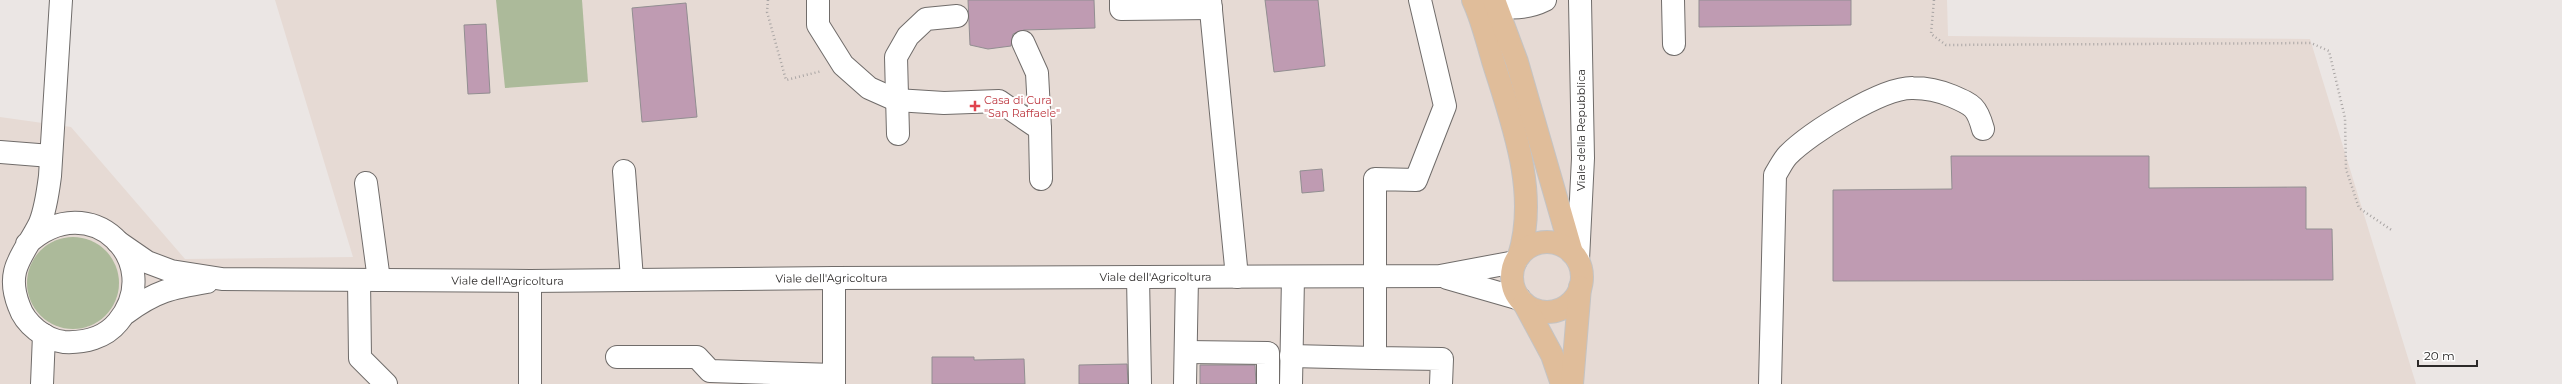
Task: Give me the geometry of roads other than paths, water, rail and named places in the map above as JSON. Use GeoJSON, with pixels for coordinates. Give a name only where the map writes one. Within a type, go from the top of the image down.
{"type":"FeatureCollection","features":[{"type":"Feature","properties":{"kind":"main road"},"geometry":{"type":"LineString","coordinates":[[1483,2],[1517,62],[1582,278],[1572,384]]}},
{"type":"Feature","properties":{"kind":"main road"},"geometry":{"type":"LineString","coordinates":[[1483,2],[1511,120],[1525,189],[1527,213],[1525,238],[1513,269],[1513,285],[1552,355],[1562,384]]}},
{"type":"Feature","properties":{"kind":"main road"},"geometry":{"type":"LineString","coordinates":[[1517,259],[1526,249],[1545,242],[1555,243],[1575,257]]}},
{"type":"Feature","properties":{"kind":"main road"},"geometry":{"type":"LineString","coordinates":[[1522,301],[1534,309],[1556,310],[1567,305],[1575,297],[1580,288]]}},
{"type":"Feature","properties":{"kind":"street"},"geometry":{"type":"LineString","coordinates":[[26,244],[40,223],[46,204],[51,166],[61,0]]}},
{"type":"Feature","properties":{"kind":"street"},"geometry":{"type":"LineString","coordinates":[[818,0],[818,25],[843,65],[870,88],[896,100],[944,103],[999,101],[1040,129]]}},
{"type":"Feature","properties":{"kind":"street"},"geometry":{"type":"LineString","coordinates":[[1121,0],[1121,9],[1211,4],[1237,277]]}},
{"type":"Feature","properties":{"kind":"street"},"geometry":{"type":"LineString","coordinates":[[1375,358],[1375,179],[1416,180],[1445,106],[1420,0]]}},
{"type":"Feature","properties":{"kind":"street"},"geometry":{"type":"LineString","coordinates":[[1483,2],[1515,9],[1535,5],[1545,0]]}},
{"type":"Feature","properties":{"kind":"street","name":"Viale della Repubblica"},"geometry":{"type":"LineString","coordinates":[[1575,257],[1583,158],[1580,0]]}},
{"type":"Feature","properties":{"kind":"street"},"geometry":{"type":"LineString","coordinates":[[1673,0],[1674,44]]}},
{"type":"Feature","properties":{"kind":"street"},"geometry":{"type":"LineString","coordinates":[[898,134],[896,57],[908,36],[926,19],[957,16]]}},
{"type":"Feature","properties":{"kind":"street"},"geometry":{"type":"LineString","coordinates":[[1022,42],[1036,73],[1040,129],[1041,179]]}},
{"type":"Feature","properties":{"kind":"street"},"geometry":{"type":"LineString","coordinates":[[1770,384],[1775,175],[1787,156],[1816,131],[1876,98],[1912,88],[1944,93],[1965,102],[1978,111],[1983,129]]}},
{"type":"Feature","properties":{"kind":"street"},"geometry":{"type":"LineString","coordinates":[[0,152],[51,166]]}},
{"type":"Feature","properties":{"kind":"street"},"geometry":{"type":"LineString","coordinates":[[51,166],[56,203],[62,214],[72,222]]}},
{"type":"Feature","properties":{"kind":"street"},"geometry":{"type":"LineString","coordinates":[[624,172],[632,279]]}},
{"type":"Feature","properties":{"kind":"street"},"geometry":{"type":"LineString","coordinates":[[366,183],[369,280],[360,358],[386,384]]}},
{"type":"Feature","properties":{"kind":"street","name":"Viale dell'Agricoltura"},"geometry":{"type":"LineString","coordinates":[[118,242],[128,258],[133,276],[133,295],[126,312],[114,327],[104,334],[81,342],[62,342],[44,335],[30,325],[20,310],[14,294],[13,276],[18,259],[26,244],[39,232],[50,227],[72,222],[89,224],[105,231],[147,262],[171,271],[222,279],[530,281],[632,279],[1440,276],[1517,259]]}},
{"type":"Feature","properties":{"kind":"street","name":"Viale dell'Agricoltura"},"geometry":{"type":"LineString","coordinates":[[1440,276],[1522,301]]}},
{"type":"Feature","properties":{"kind":"street"},"geometry":{"type":"LineString","coordinates":[[1138,277],[1140,384]]}},
{"type":"Feature","properties":{"kind":"street"},"geometry":{"type":"LineString","coordinates":[[1186,384],[1187,277]]}},
{"type":"Feature","properties":{"kind":"street"},"geometry":{"type":"LineString","coordinates":[[1291,384],[1292,277]]}},
{"type":"Feature","properties":{"kind":"street"},"geometry":{"type":"LineString","coordinates":[[617,357],[696,357],[710,371],[784,378],[834,379],[834,278]]}},
{"type":"Feature","properties":{"kind":"street","name":"Viale dell'Agricoltura"},"geometry":{"type":"LineString","coordinates":[[126,312],[149,296],[175,288],[222,279]]}},
{"type":"Feature","properties":{"kind":"street"},"geometry":{"type":"LineString","coordinates":[[530,281],[530,384]]}},
{"type":"Feature","properties":{"kind":"street"},"geometry":{"type":"LineString","coordinates":[[42,384],[44,335]]}},
{"type":"Feature","properties":{"kind":"street"},"geometry":{"type":"LineString","coordinates":[[1186,352],[1268,353],[1268,384]]}},
{"type":"Feature","properties":{"kind":"street"},"geometry":{"type":"LineString","coordinates":[[1291,356],[1442,359],[1441,384]]}},
{"type":"Feature","properties":{"kind":"place","name":"Casa di Cura \"San Raffaele\""},"geometry":{"type":"Point","coordinates":[975,106]}}]}
